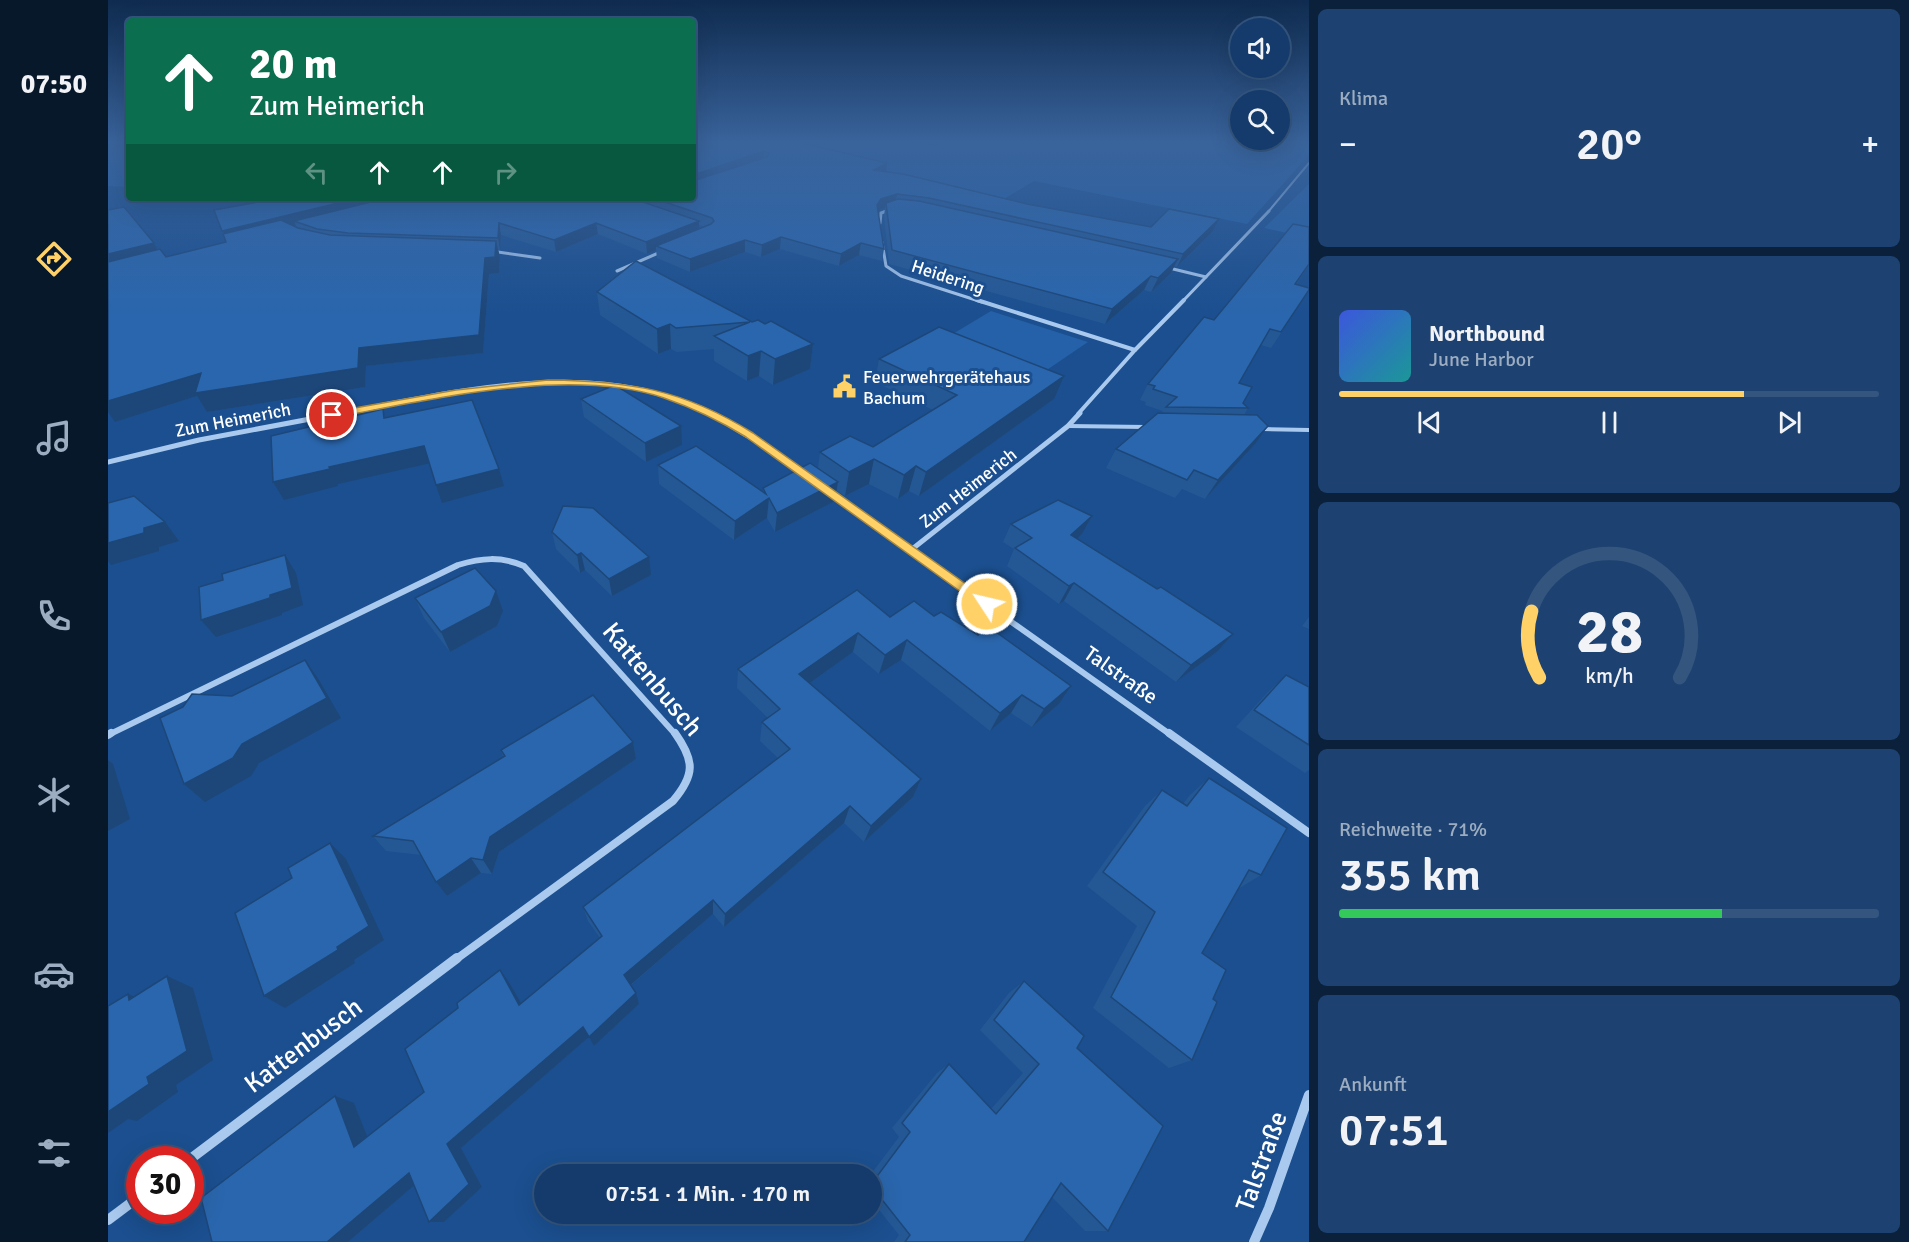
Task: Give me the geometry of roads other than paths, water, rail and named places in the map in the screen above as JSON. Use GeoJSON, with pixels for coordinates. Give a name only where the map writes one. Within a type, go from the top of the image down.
{"type":"FeatureCollection","features":[{"type":"Feature","properties":{"kind":"street","name":"Zum Heimerich"},"geometry":{"type":"LineString","coordinates":[[827,490],[911,550],[1068,426],[1134,350],[1255,227],[1280,198]]}},
{"type":"Feature","properties":{"kind":"street"},"geometry":{"type":"LineString","coordinates":[[880,226],[881,213],[894,208]]}},
{"type":"Feature","properties":{"kind":"street","name":"Heidering"},"geometry":{"type":"LineString","coordinates":[[882,236],[886,266],[901,276],[1134,350]]}},
{"type":"Feature","properties":{"kind":"street"},"geometry":{"type":"LineString","coordinates":[[617,271],[666,250]]}},
{"type":"Feature","properties":{"kind":"street"},"geometry":{"type":"LineString","coordinates":[[483,251],[540,258]]}},
{"type":"Feature","properties":{"kind":"street"},"geometry":{"type":"LineString","coordinates":[[1160,266],[1206,277]]}},
{"type":"Feature","properties":{"kind":"street","name":"Zum Heimerich"},"geometry":{"type":"LineString","coordinates":[[108,462],[226,434],[428,397],[519,384],[569,381],[641,389],[690,403],[719,416],[808,477]]}},
{"type":"Feature","properties":{"kind":"street","name":"Talstraße"},"geometry":{"type":"LineString","coordinates":[[911,550],[1309,833]]}},
{"type":"Feature","properties":{"kind":"street","name":"Kattenbusch"},"geometry":{"type":"LineString","coordinates":[[108,735],[458,565],[494,556],[510,559],[524,566],[666,722],[683,742],[691,761],[689,781],[673,801],[493,931],[204,1149]]}},
{"type":"Feature","properties":{"kind":"street","name":"Talstraße"},"geometry":{"type":"LineString","coordinates":[[1254,1242],[1269,1208],[1309,1095]]}},
{"type":"Feature","properties":{"kind":"street"},"geometry":{"type":"LineString","coordinates":[[108,1220],[126,1206]]}},
{"type":"Feature","properties":{"kind":"lane"},"geometry":{"type":"LineString","coordinates":[[1068,426],[1149,427]]}},
{"type":"Feature","properties":{"kind":"lane"},"geometry":{"type":"LineString","coordinates":[[1253,428],[1309,430]]}},
{"type":"Feature","properties":{"kind":"place","name":"Feuerwehrgerätehaus Bachum"},"geometry":{"type":"Point","coordinates":[845,387]}}]}
